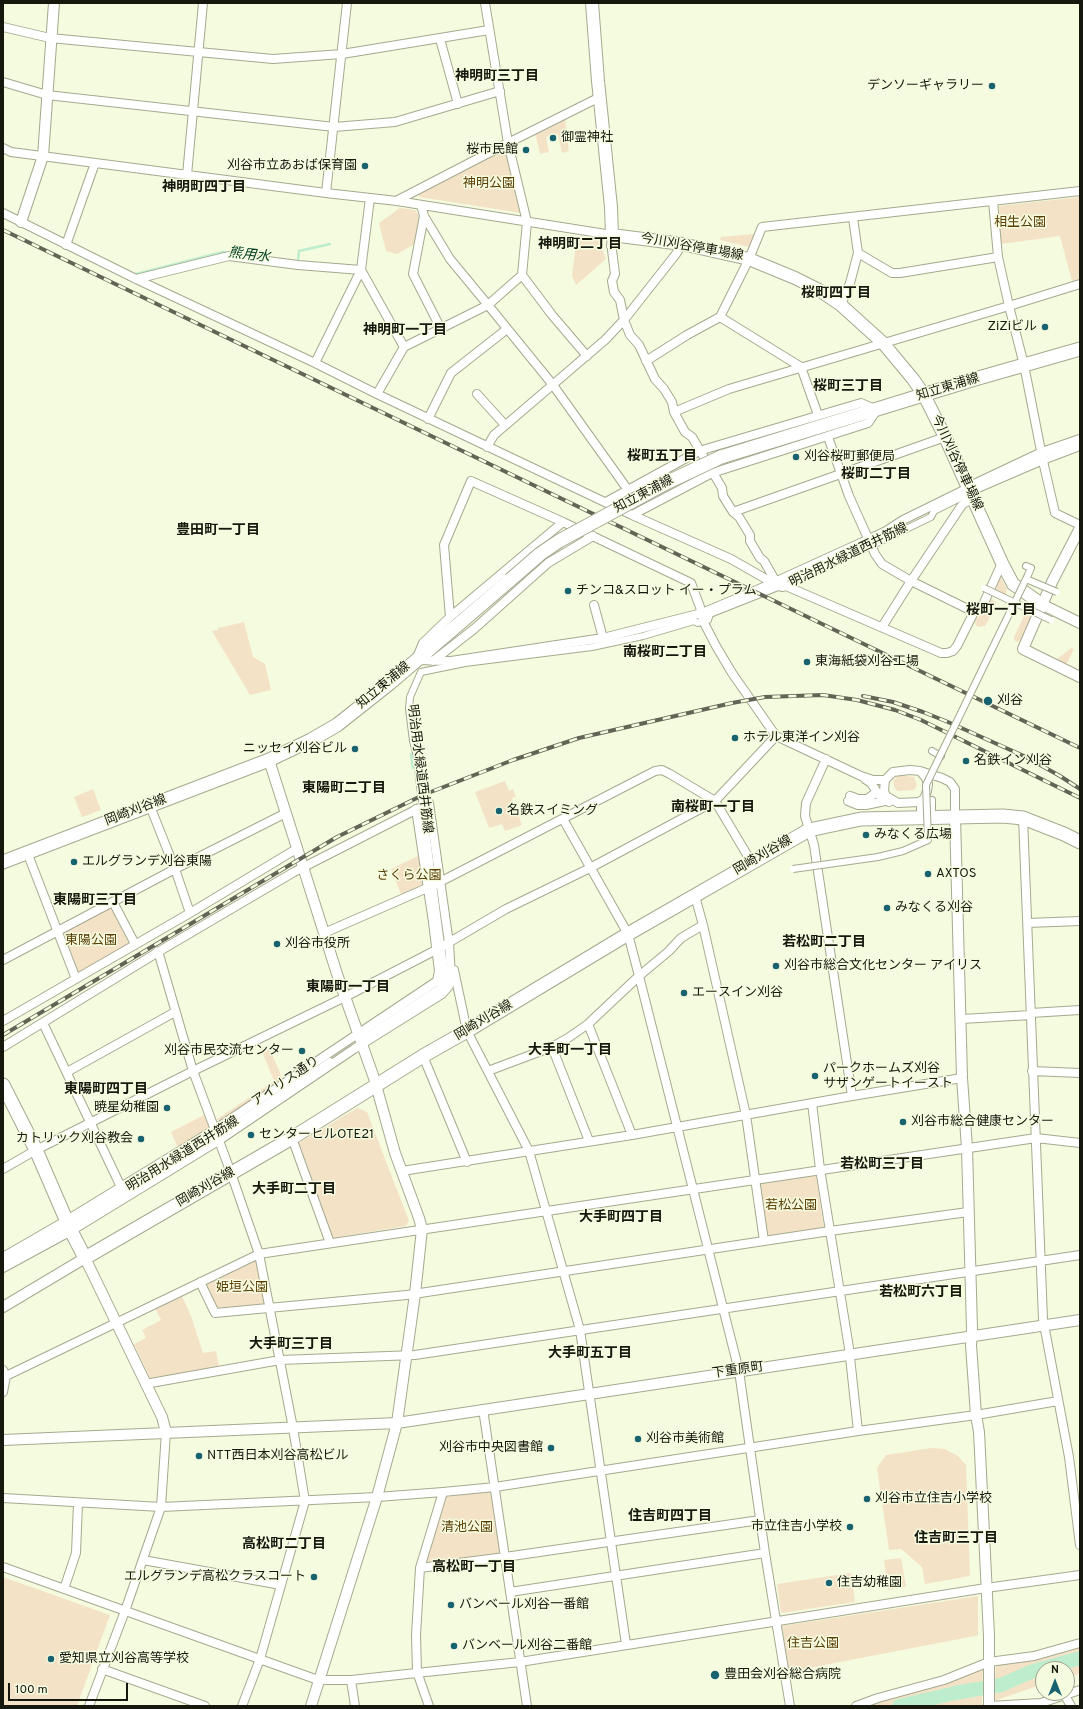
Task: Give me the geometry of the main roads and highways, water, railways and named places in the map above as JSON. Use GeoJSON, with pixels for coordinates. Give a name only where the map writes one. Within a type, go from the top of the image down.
{"type":"FeatureCollection","features":[{"type":"Feature","properties":{"kind":"main road","name":"今川刈谷停車場線"},"geometry":{"type":"LineString","coordinates":[[592,3],[611,207],[612,244],[682,244],[749,259],[795,278],[819,290],[841,305],[883,343],[913,379],[924,396],[945,438],[1013,584],[1043,606]]}},
{"type":"Feature","properties":{"kind":"main road","name":"知立東浦線"},"geometry":{"type":"LineString","coordinates":[[269,760],[311,740],[337,725],[436,645],[540,554],[559,541],[586,526],[697,467],[721,457],[1080,349]]}},
{"type":"Feature","properties":{"kind":"main road","name":"岡崎刈谷線"},"geometry":{"type":"LineString","coordinates":[[3,862],[269,760]]}},
{"type":"Feature","properties":{"kind":"main road","name":"岡崎刈谷線"},"geometry":{"type":"LineString","coordinates":[[4,1091],[36,1150],[85,1258],[292,1138],[423,1056],[467,1032],[628,934],[809,830],[861,820],[1003,816],[1023,818],[1080,842]]}},
{"type":"Feature","properties":{"kind":"waterway","name":"熊用水"},"geometry":{"type":"LineString","coordinates":[[297,261],[299,251],[330,244]]}},
{"type":"Feature","properties":{"kind":"waterway","name":"熊用水"},"geometry":{"type":"LineString","coordinates":[[136,274],[223,252],[230,253]]}},
{"type":"Feature","properties":{"kind":"waterway"},"geometry":{"type":"LineString","coordinates":[[415,712],[416,735],[419,739],[418,749]]}},
{"type":"Feature","properties":{"kind":"waterway"},"geometry":{"type":"LineString","coordinates":[[411,754],[413,768]]}},
{"type":"Feature","properties":{"kind":"waterway"},"geometry":{"type":"LineString","coordinates":[[899,1706],[955,1693],[1001,1685],[1033,1671],[1080,1658]]}},
{"type":"Feature","properties":{"kind":"railway"},"geometry":{"type":"LineString","coordinates":[[3,230],[1080,748]]}},
{"type":"Feature","properties":{"kind":"railway"},"geometry":{"type":"LineString","coordinates":[[3,1035],[337,837],[423,795],[513,760],[579,738],[732,703],[765,697],[823,695],[857,700],[895,710],[921,720],[1080,798]]}},
{"type":"Feature","properties":{"kind":"railway"},"geometry":{"type":"LineString","coordinates":[[863,696],[893,702],[948,722],[1026,757],[1080,789]]}},
{"type":"Feature","properties":{"kind":"place","name":"デンソーギャラリー"},"geometry":{"type":"Point","coordinates":[992,86]}},
{"type":"Feature","properties":{"kind":"place","name":"御霊神社"},"geometry":{"type":"Point","coordinates":[553,138]}},
{"type":"Feature","properties":{"kind":"place","name":"桜市民館"},"geometry":{"type":"Point","coordinates":[526,150]}},
{"type":"Feature","properties":{"kind":"place","name":"刈谷市立あおば保育園"},"geometry":{"type":"Point","coordinates":[365,166]}},
{"type":"Feature","properties":{"kind":"place","name":"ZiZiビル"},"geometry":{"type":"Point","coordinates":[1045,327]}},
{"type":"Feature","properties":{"kind":"place","name":"刈谷桜町郵便局"},"geometry":{"type":"Point","coordinates":[796,457]}},
{"type":"Feature","properties":{"kind":"place","name":"チンコ&スロット イー・プラム"},"geometry":{"type":"Point","coordinates":[568,591]}},
{"type":"Feature","properties":{"kind":"place","name":"東海紙袋刈谷工場"},"geometry":{"type":"Point","coordinates":[807,662]}},
{"type":"Feature","properties":{"kind":"place","name":"刈谷"},"geometry":{"type":"Point","coordinates":[988,701]}},
{"type":"Feature","properties":{"kind":"place","name":"ホテル東洋イン刈谷"},"geometry":{"type":"Point","coordinates":[735,738]}},
{"type":"Feature","properties":{"kind":"place","name":"ニッセイ刈谷ビル"},"geometry":{"type":"Point","coordinates":[355,749]}},
{"type":"Feature","properties":{"kind":"place","name":"名鉄イン刈谷"},"geometry":{"type":"Point","coordinates":[966,761]}},
{"type":"Feature","properties":{"kind":"place","name":"名鉄スイミング"},"geometry":{"type":"Point","coordinates":[499,811]}},
{"type":"Feature","properties":{"kind":"place","name":"みなくる広場"},"geometry":{"type":"Point","coordinates":[866,835]}},
{"type":"Feature","properties":{"kind":"place","name":"エルグランデ刈谷東陽"},"geometry":{"type":"Point","coordinates":[74,862]}},
{"type":"Feature","properties":{"kind":"place","name":"AXTOS"},"geometry":{"type":"Point","coordinates":[928,874]}},
{"type":"Feature","properties":{"kind":"place","name":"みなくる刈谷"},"geometry":{"type":"Point","coordinates":[887,908]}},
{"type":"Feature","properties":{"kind":"place","name":"刈谷市役所"},"geometry":{"type":"Point","coordinates":[277,944]}},
{"type":"Feature","properties":{"kind":"place","name":"刈谷市総合文化センター アイリス"},"geometry":{"type":"Point","coordinates":[776,966]}},
{"type":"Feature","properties":{"kind":"place","name":"エースイン刈谷"},"geometry":{"type":"Point","coordinates":[684,993]}},
{"type":"Feature","properties":{"kind":"place","name":"刈谷市民交流センター"},"geometry":{"type":"Point","coordinates":[302,1051]}},
{"type":"Feature","properties":{"kind":"place","name":"パークホームズ刈谷 サザンゲートイースト"},"geometry":{"type":"Point","coordinates":[815,1076]}},
{"type":"Feature","properties":{"kind":"place","name":"暁星幼稚園"},"geometry":{"type":"Point","coordinates":[167,1108]}},
{"type":"Feature","properties":{"kind":"place","name":"刈谷市総合健康センター"},"geometry":{"type":"Point","coordinates":[903,1122]}},
{"type":"Feature","properties":{"kind":"place","name":"センターヒルOTE21"},"geometry":{"type":"Point","coordinates":[251,1135]}},
{"type":"Feature","properties":{"kind":"place","name":"カトリック刈谷教会"},"geometry":{"type":"Point","coordinates":[141,1139]}},
{"type":"Feature","properties":{"kind":"place","name":"刈谷市美術館"},"geometry":{"type":"Point","coordinates":[638,1439]}},
{"type":"Feature","properties":{"kind":"place","name":"刈谷市中央図書館"},"geometry":{"type":"Point","coordinates":[551,1448]}},
{"type":"Feature","properties":{"kind":"place","name":"NTT西日本刈谷高松ビル"},"geometry":{"type":"Point","coordinates":[199,1456]}},
{"type":"Feature","properties":{"kind":"place","name":"刈谷市立住吉小学校"},"geometry":{"type":"Point","coordinates":[867,1499]}},
{"type":"Feature","properties":{"kind":"place","name":"市立住吉小学校"},"geometry":{"type":"Point","coordinates":[850,1527]}},
{"type":"Feature","properties":{"kind":"place","name":"エルグランデ高松クラスコート"},"geometry":{"type":"Point","coordinates":[314,1577]}},
{"type":"Feature","properties":{"kind":"place","name":"住吉幼稚園"},"geometry":{"type":"Point","coordinates":[829,1583]}},
{"type":"Feature","properties":{"kind":"place","name":"バンベール刈谷一番館"},"geometry":{"type":"Point","coordinates":[451,1605]}},
{"type":"Feature","properties":{"kind":"place","name":"バンベール刈谷二番館"},"geometry":{"type":"Point","coordinates":[454,1646]}},
{"type":"Feature","properties":{"kind":"place","name":"愛知県立刈谷高等学校"},"geometry":{"type":"Point","coordinates":[51,1659]}},
{"type":"Feature","properties":{"kind":"place","name":"豊田会刈谷総合病院"},"geometry":{"type":"Point","coordinates":[715,1675]}},
{"type":"Feature","properties":{"kind":"district","name":"神明町三丁目"},"geometry":{"type":"Point","coordinates":[497,77]}},
{"type":"Feature","properties":{"kind":"district","name":"神明町四丁目"},"geometry":{"type":"Point","coordinates":[204,188]}},
{"type":"Feature","properties":{"kind":"district","name":"神明町二丁目"},"geometry":{"type":"Point","coordinates":[580,245]}},
{"type":"Feature","properties":{"kind":"district","name":"桜町四丁目"},"geometry":{"type":"Point","coordinates":[836,294]}},
{"type":"Feature","properties":{"kind":"district","name":"神明町一丁目"},"geometry":{"type":"Point","coordinates":[405,331]}},
{"type":"Feature","properties":{"kind":"district","name":"桜町三丁目"},"geometry":{"type":"Point","coordinates":[848,387]}},
{"type":"Feature","properties":{"kind":"district","name":"桜町五丁目"},"geometry":{"type":"Point","coordinates":[662,457]}},
{"type":"Feature","properties":{"kind":"district","name":"桜町二丁目"},"geometry":{"type":"Point","coordinates":[876,475]}},
{"type":"Feature","properties":{"kind":"district","name":"豊田町一丁目"},"geometry":{"type":"Point","coordinates":[218,531]}},
{"type":"Feature","properties":{"kind":"district","name":"桜町一丁目"},"geometry":{"type":"Point","coordinates":[1001,611]}},
{"type":"Feature","properties":{"kind":"district","name":"南桜町二丁目"},"geometry":{"type":"Point","coordinates":[665,653]}},
{"type":"Feature","properties":{"kind":"district","name":"東陽町二丁目"},"geometry":{"type":"Point","coordinates":[344,789]}},
{"type":"Feature","properties":{"kind":"district","name":"南桜町一丁目"},"geometry":{"type":"Point","coordinates":[713,808]}},
{"type":"Feature","properties":{"kind":"district","name":"東陽町三丁目"},"geometry":{"type":"Point","coordinates":[95,901]}},
{"type":"Feature","properties":{"kind":"district","name":"若松町二丁目"},"geometry":{"type":"Point","coordinates":[824,943]}},
{"type":"Feature","properties":{"kind":"district","name":"東陽町一丁目"},"geometry":{"type":"Point","coordinates":[348,988]}},
{"type":"Feature","properties":{"kind":"district","name":"大手町一丁目"},"geometry":{"type":"Point","coordinates":[570,1051]}},
{"type":"Feature","properties":{"kind":"district","name":"東陽町四丁目"},"geometry":{"type":"Point","coordinates":[106,1090]}},
{"type":"Feature","properties":{"kind":"district","name":"若松町三丁目"},"geometry":{"type":"Point","coordinates":[882,1165]}},
{"type":"Feature","properties":{"kind":"district","name":"大手町二丁目"},"geometry":{"type":"Point","coordinates":[294,1190]}},
{"type":"Feature","properties":{"kind":"district","name":"大手町四丁目"},"geometry":{"type":"Point","coordinates":[621,1218]}},
{"type":"Feature","properties":{"kind":"district","name":"若松町六丁目"},"geometry":{"type":"Point","coordinates":[921,1293]}},
{"type":"Feature","properties":{"kind":"district","name":"大手町三丁目"},"geometry":{"type":"Point","coordinates":[291,1345]}},
{"type":"Feature","properties":{"kind":"district","name":"大手町五丁目"},"geometry":{"type":"Point","coordinates":[590,1354]}},
{"type":"Feature","properties":{"kind":"district","name":"住吉町四丁目"},"geometry":{"type":"Point","coordinates":[670,1517]}},
{"type":"Feature","properties":{"kind":"district","name":"住吉町三丁目"},"geometry":{"type":"Point","coordinates":[956,1539]}},
{"type":"Feature","properties":{"kind":"district","name":"高松町二丁目"},"geometry":{"type":"Point","coordinates":[284,1545]}},
{"type":"Feature","properties":{"kind":"district","name":"高松町一丁目"},"geometry":{"type":"Point","coordinates":[474,1568]}},
{"type":"Feature","properties":{"kind":"park label","name":"神明公園"},"geometry":{"type":"Point","coordinates":[489,184]}},
{"type":"Feature","properties":{"kind":"park label","name":"相生公園"},"geometry":{"type":"Point","coordinates":[1020,223]}},
{"type":"Feature","properties":{"kind":"park label","name":"さくら公園"},"geometry":{"type":"Point","coordinates":[409,876]}},
{"type":"Feature","properties":{"kind":"park label","name":"東陽公園"},"geometry":{"type":"Point","coordinates":[91,941]}},
{"type":"Feature","properties":{"kind":"park label","name":"若松公園"},"geometry":{"type":"Point","coordinates":[791,1206]}},
{"type":"Feature","properties":{"kind":"park label","name":"姫垣公園"},"geometry":{"type":"Point","coordinates":[242,1288]}},
{"type":"Feature","properties":{"kind":"park label","name":"清池公園"},"geometry":{"type":"Point","coordinates":[467,1528]}},
{"type":"Feature","properties":{"kind":"park label","name":"住吉公園"},"geometry":{"type":"Point","coordinates":[813,1644]}}]}
